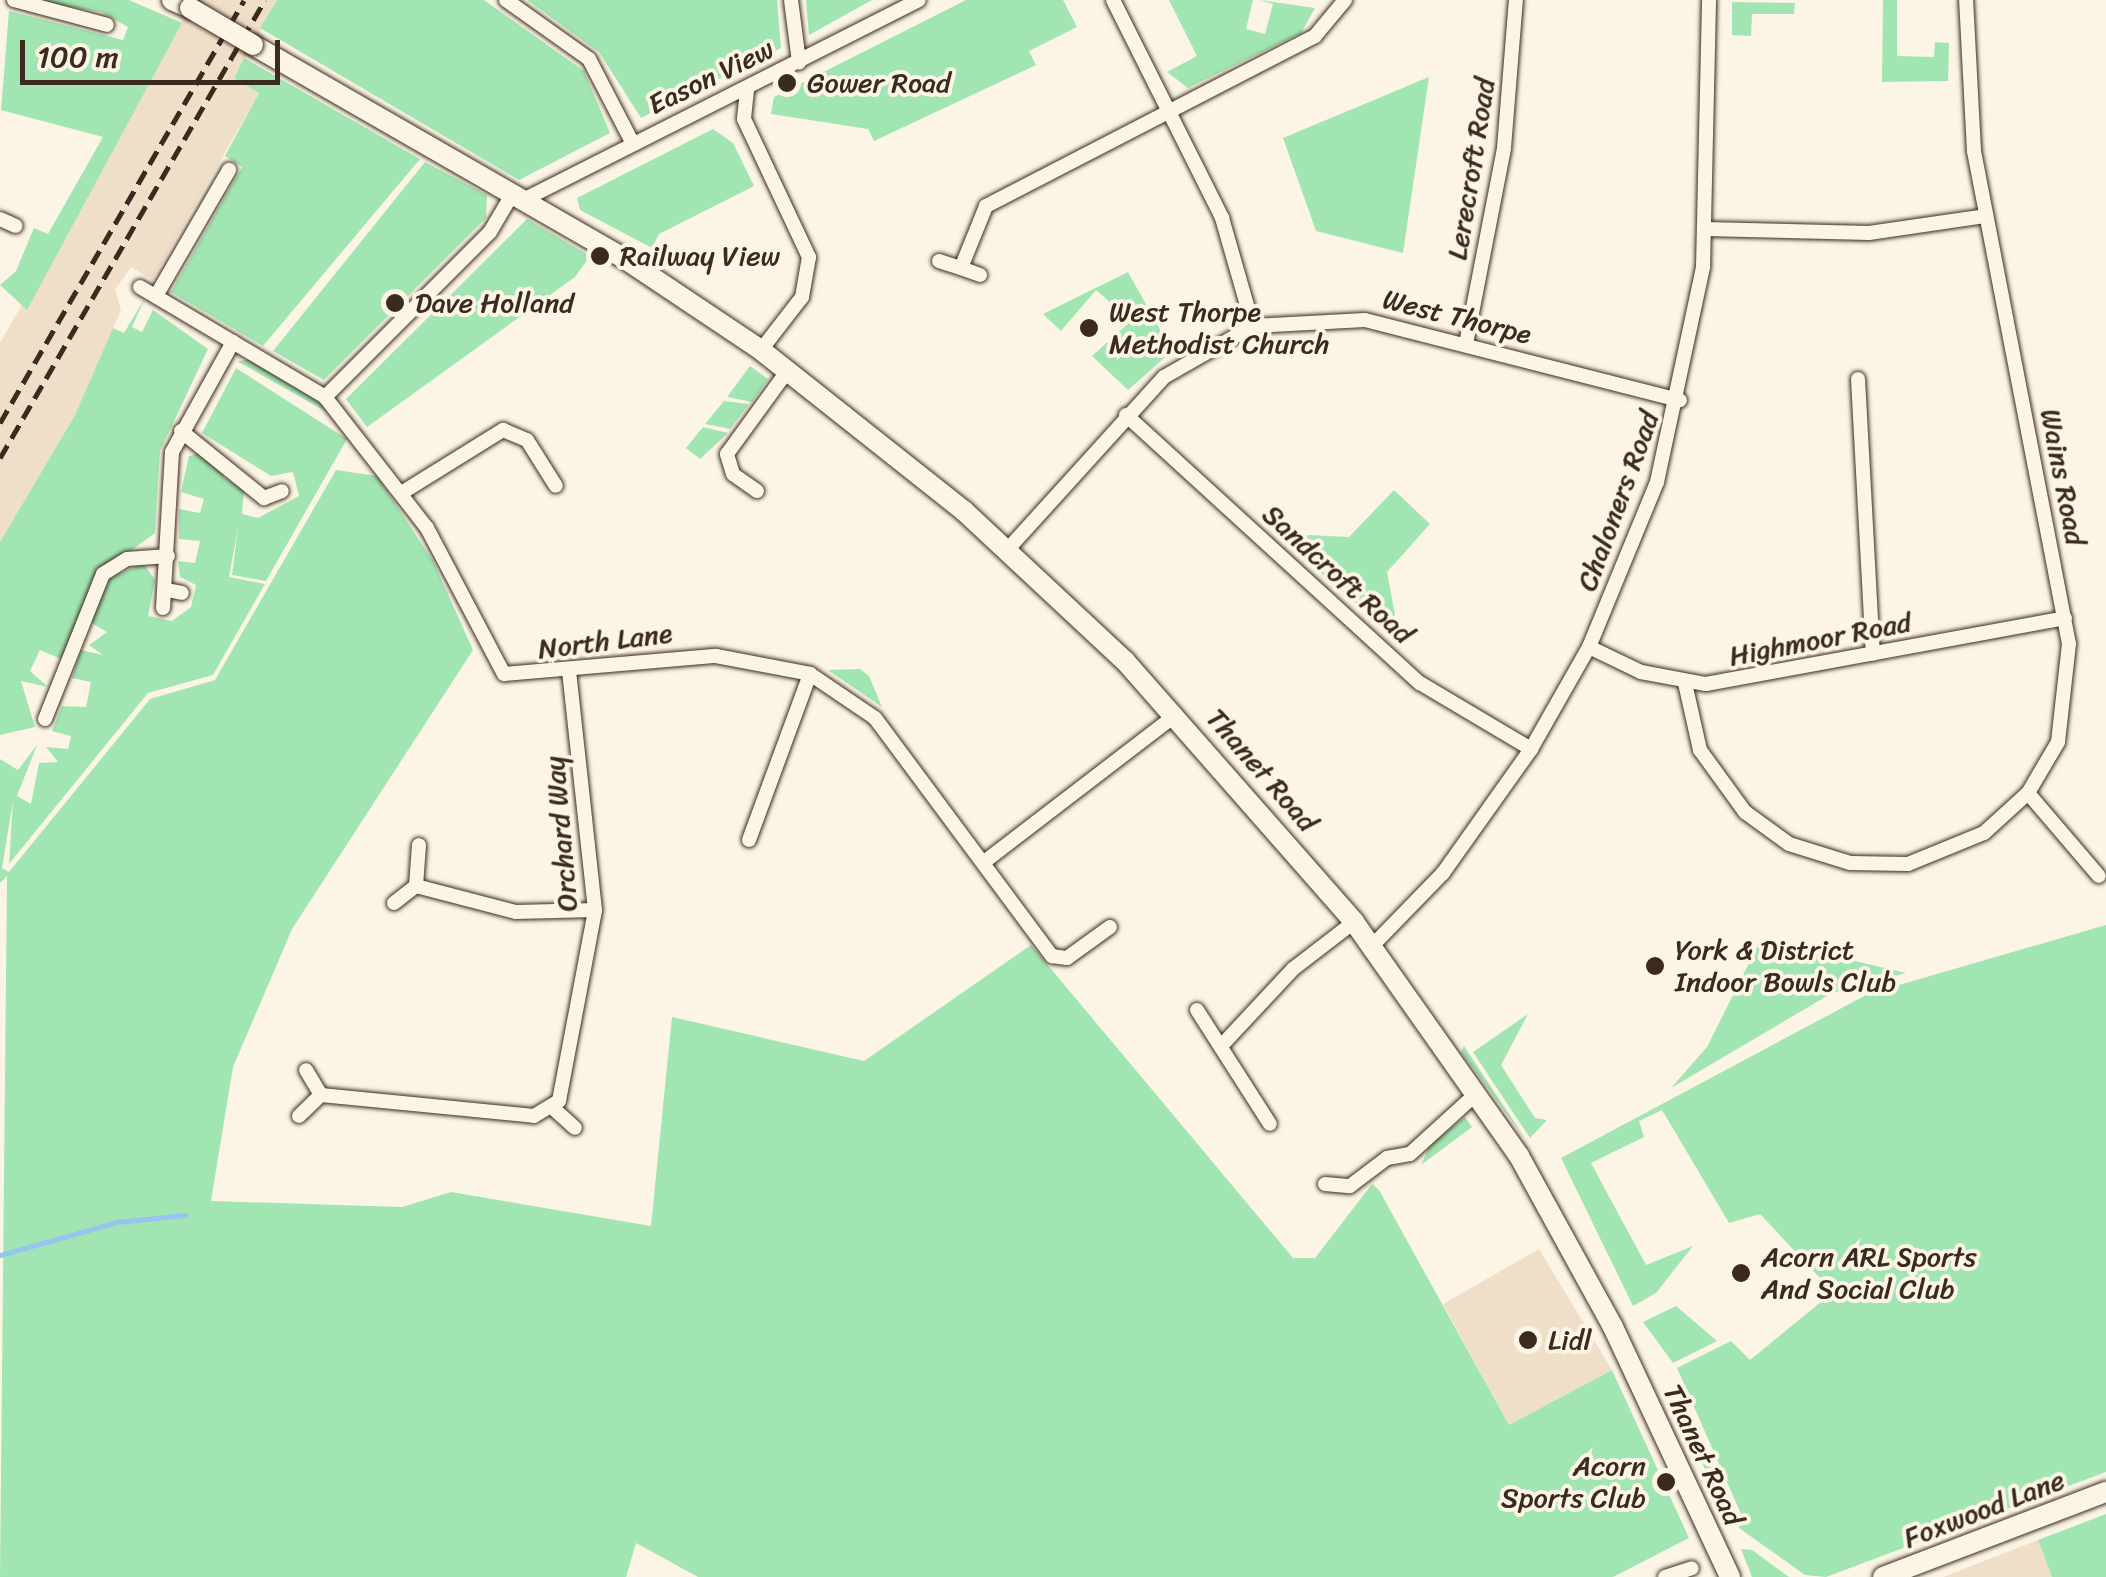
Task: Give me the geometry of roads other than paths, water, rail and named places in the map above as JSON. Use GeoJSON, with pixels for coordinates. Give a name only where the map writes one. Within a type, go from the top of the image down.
{"type":"FeatureCollection","features":[{"type":"Feature","properties":{"kind":"street"},"geometry":{"type":"LineString","coordinates":[[14,0],[107,25]]}},
{"type":"Feature","properties":{"kind":"street"},"geometry":{"type":"LineString","coordinates":[[506,0],[589,58],[632,142]]}},
{"type":"Feature","properties":{"kind":"street"},"geometry":{"type":"LineString","coordinates":[[791,0],[799,62]]}},
{"type":"Feature","properties":{"kind":"street","name":"Eason View"},"geometry":{"type":"LineString","coordinates":[[519,196],[747,90],[920,0]]}},
{"type":"Feature","properties":{"kind":"street"},"geometry":{"type":"LineString","coordinates":[[1113,0],[1222,218],[1253,326]]}},
{"type":"Feature","properties":{"kind":"street"},"geometry":{"type":"LineString","coordinates":[[961,268],[986,206],[1315,36],[1345,0]]}},
{"type":"Feature","properties":{"kind":"street","name":"Lerecroft Road"},"geometry":{"type":"LineString","coordinates":[[1466,344],[1504,148],[1516,0]]}},
{"type":"Feature","properties":{"kind":"street","name":"Chaloners Road"},"geometry":{"type":"LineString","coordinates":[[1372,946],[1443,873],[1531,749],[1590,647],[1680,400],[1706,228],[1709,0]]}},
{"type":"Feature","properties":{"kind":"street","name":"Wains Road"},"geometry":{"type":"LineString","coordinates":[[1685,683],[1700,750],[1727,792],[1765,830],[1816,855],[1879,865],[1936,856],[1984,833],[2028,793],[2067,715],[2065,618],[1985,216],[1966,88],[1966,0]]}},
{"type":"Feature","properties":{"kind":"street","name":"Thanet Road"},"geometry":{"type":"LineString","coordinates":[[181,4],[519,196],[762,350],[1008,549],[1176,715],[1354,922],[1476,1094],[1613,1327],[1730,1577]]}},
{"type":"Feature","properties":{"kind":"street"},"geometry":{"type":"LineString","coordinates":[[747,90],[744,119],[809,257],[802,298],[762,350]]}},
{"type":"Feature","properties":{"kind":"street"},"geometry":{"type":"LineString","coordinates":[[156,296],[230,170]]}},
{"type":"Feature","properties":{"kind":"street"},"geometry":{"type":"LineString","coordinates":[[326,397],[490,232],[519,196]]}},
{"type":"Feature","properties":{"kind":"street"},"geometry":{"type":"LineString","coordinates":[[1706,228],[1869,232],[1985,216]]}},
{"type":"Feature","properties":{"kind":"street"},"geometry":{"type":"LineString","coordinates":[[0,219],[16,226]]}},
{"type":"Feature","properties":{"kind":"street"},"geometry":{"type":"LineString","coordinates":[[939,261],[980,275]]}},
{"type":"Feature","properties":{"kind":"street","name":"North Lane"},"geometry":{"type":"LineString","coordinates":[[140,287],[326,397],[402,492],[504,674],[716,656],[810,674],[876,718],[988,859],[1052,956],[1066,958],[1110,928]]}},
{"type":"Feature","properties":{"kind":"street","name":"West Thorpe"},"geometry":{"type":"LineString","coordinates":[[1008,549],[1126,415],[1190,358],[1253,326],[1330,316],[1466,344],[1680,400]]}},
{"type":"Feature","properties":{"kind":"street"},"geometry":{"type":"LineString","coordinates":[[163,608],[175,591],[168,556],[167,481],[180,431],[233,342]]}},
{"type":"Feature","properties":{"kind":"street"},"geometry":{"type":"LineString","coordinates":[[757,491],[732,474],[728,454],[788,370]]}},
{"type":"Feature","properties":{"kind":"street"},"geometry":{"type":"LineString","coordinates":[[1858,380],[1873,654]]}},
{"type":"Feature","properties":{"kind":"street","name":"Sandcroft Road"},"geometry":{"type":"LineString","coordinates":[[1126,415],[1420,683],[1531,749]]}},
{"type":"Feature","properties":{"kind":"street"},"geometry":{"type":"LineString","coordinates":[[402,492],[503,430],[528,440],[556,486]]}},
{"type":"Feature","properties":{"kind":"street"},"geometry":{"type":"LineString","coordinates":[[180,431],[264,498],[282,491]]}},
{"type":"Feature","properties":{"kind":"street"},"geometry":{"type":"LineString","coordinates":[[45,720],[102,574],[127,559],[168,556]]}},
{"type":"Feature","properties":{"kind":"street","name":"Highmoor Road"},"geometry":{"type":"LineString","coordinates":[[1590,647],[1685,683],[1873,654],[2065,618]]}},
{"type":"Feature","properties":{"kind":"street","name":"Orchard Way"},"geometry":{"type":"LineString","coordinates":[[554,1110],[595,910],[569,670]]}},
{"type":"Feature","properties":{"kind":"street"},"geometry":{"type":"LineString","coordinates":[[749,840],[810,674]]}},
{"type":"Feature","properties":{"kind":"street"},"geometry":{"type":"LineString","coordinates":[[988,859],[1002,857],[1176,715]]}},
{"type":"Feature","properties":{"kind":"street"},"geometry":{"type":"LineString","coordinates":[[2028,793],[2099,876]]}},
{"type":"Feature","properties":{"kind":"street"},"geometry":{"type":"LineString","coordinates":[[394,904],[416,886],[419,845]]}},
{"type":"Feature","properties":{"kind":"street"},"geometry":{"type":"LineString","coordinates":[[416,886],[516,912],[595,910]]}},
{"type":"Feature","properties":{"kind":"street"},"geometry":{"type":"LineString","coordinates":[[1223,1044],[1293,969],[1354,922]]}},
{"type":"Feature","properties":{"kind":"street"},"geometry":{"type":"LineString","coordinates":[[1197,1010],[1223,1044],[1270,1124]]}},
{"type":"Feature","properties":{"kind":"street"},"geometry":{"type":"LineString","coordinates":[[306,1070],[321,1095]]}},
{"type":"Feature","properties":{"kind":"street"},"geometry":{"type":"LineString","coordinates":[[1325,1184],[1350,1186],[1388,1158],[1410,1154],[1476,1094]]}},
{"type":"Feature","properties":{"kind":"street"},"geometry":{"type":"LineString","coordinates":[[299,1116],[321,1095],[534,1116],[554,1110],[576,1128]]}},
{"type":"Feature","properties":{"kind":"street","name":"Foxwood Lane"},"geometry":{"type":"LineString","coordinates":[[1883,1577],[2106,1492]]}},
{"type":"Feature","properties":{"kind":"street"},"geometry":{"type":"LineString","coordinates":[[1665,1577],[1682,1566]]}},
{"type":"Feature","properties":{"kind":"waterway"},"geometry":{"type":"LineString","coordinates":[[0,1255],[117,1222],[186,1215]]}},
{"type":"Feature","properties":{"kind":"railway"},"geometry":{"type":"LineString","coordinates":[[0,423],[244,0]]}},
{"type":"Feature","properties":{"kind":"railway"},"geometry":{"type":"LineString","coordinates":[[0,458],[265,0]]}},
{"type":"Feature","properties":{"kind":"place","name":"Gower Road"},"geometry":{"type":"Point","coordinates":[787,83]}},
{"type":"Feature","properties":{"kind":"place","name":"Railway View"},"geometry":{"type":"Point","coordinates":[600,256]}},
{"type":"Feature","properties":{"kind":"place","name":"Dave Holland"},"geometry":{"type":"Point","coordinates":[395,303]}},
{"type":"Feature","properties":{"kind":"place","name":"West Thorpe Methodist Church"},"geometry":{"type":"Point","coordinates":[1089,328]}},
{"type":"Feature","properties":{"kind":"place","name":"York & District Indoor Bowls Club"},"geometry":{"type":"Point","coordinates":[1655,966]}},
{"type":"Feature","properties":{"kind":"place","name":"Acorn ARL Sports And Social Club"},"geometry":{"type":"Point","coordinates":[1741,1273]}},
{"type":"Feature","properties":{"kind":"place","name":"Lidl"},"geometry":{"type":"Point","coordinates":[1528,1340]}},
{"type":"Feature","properties":{"kind":"place","name":"Acorn Sports Club"},"geometry":{"type":"Point","coordinates":[1666,1482]}}]}
